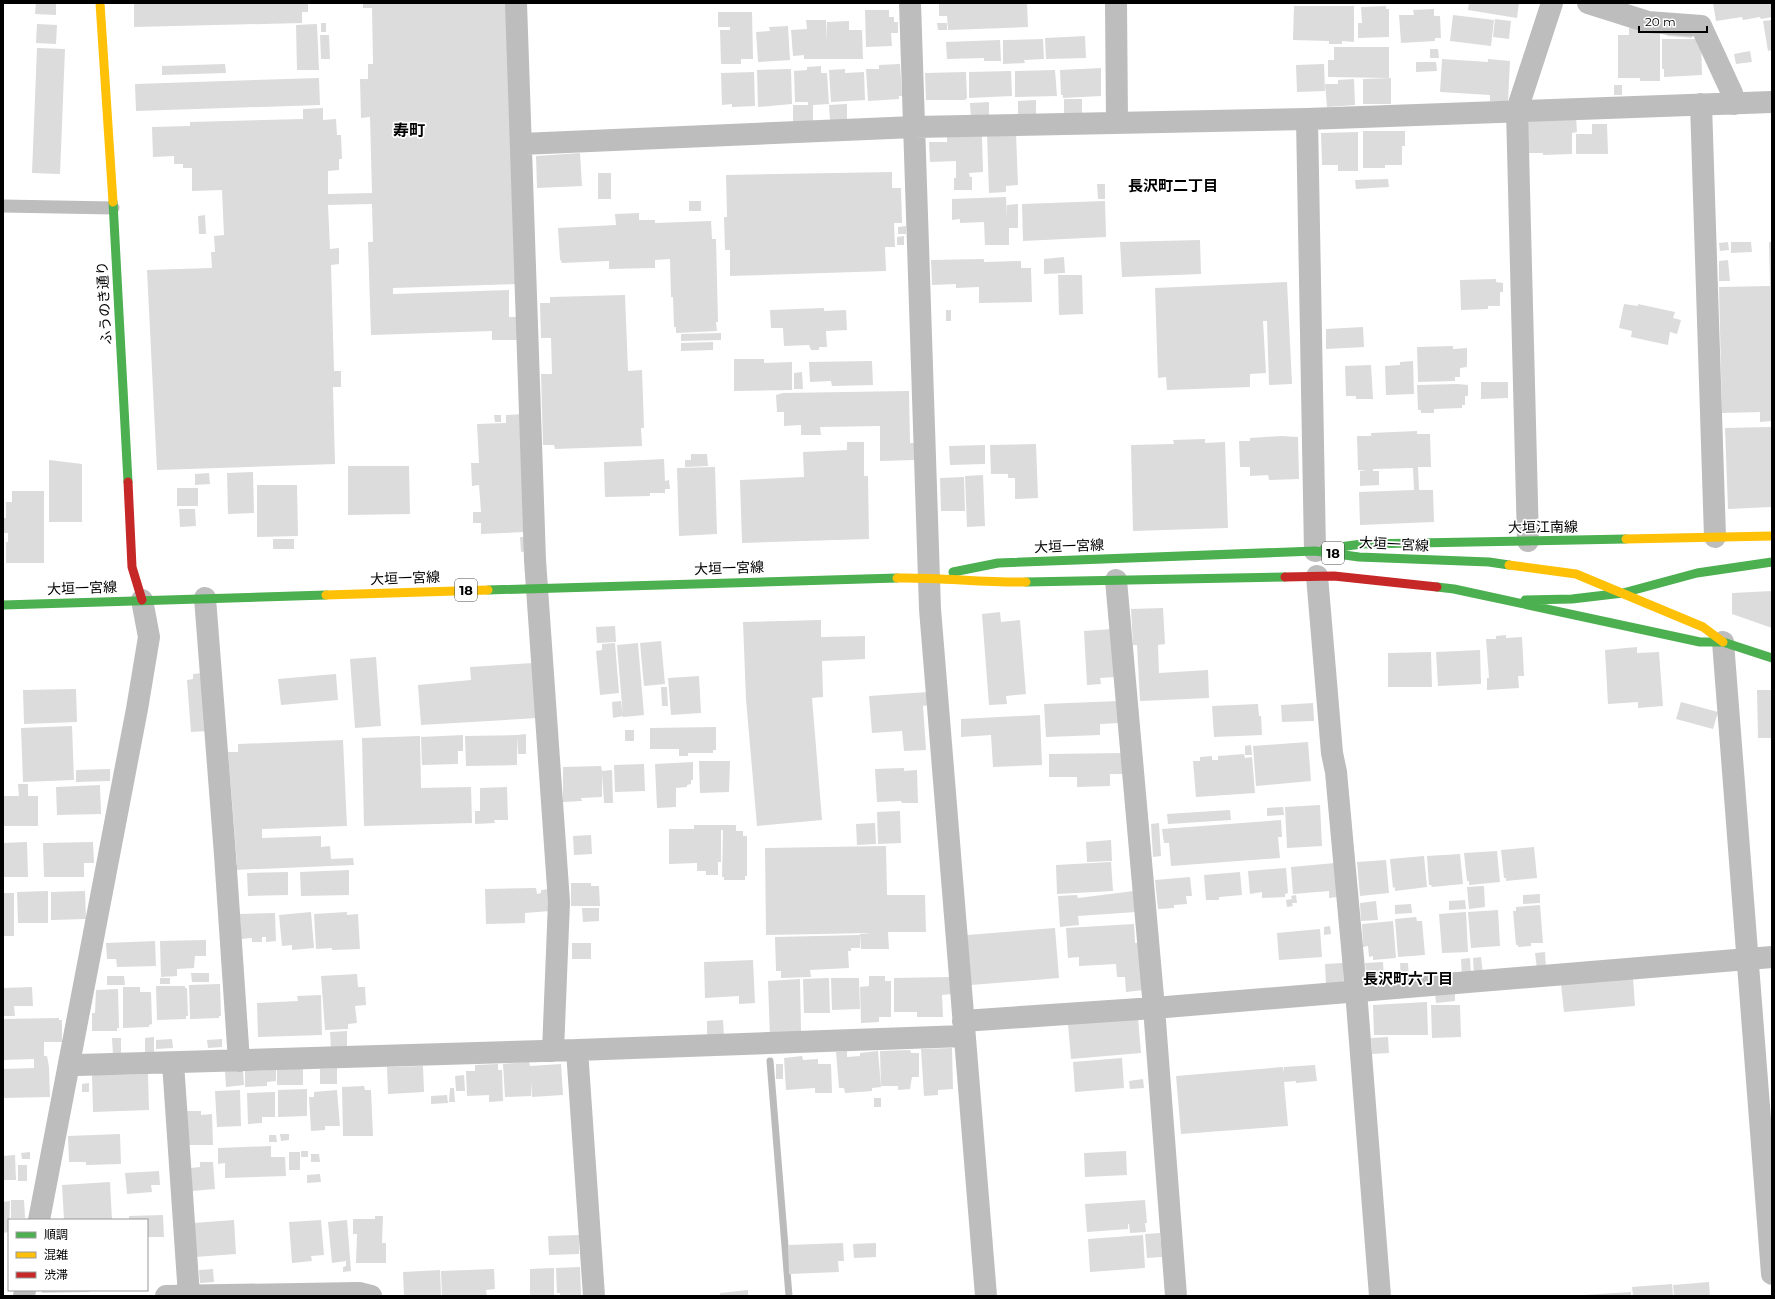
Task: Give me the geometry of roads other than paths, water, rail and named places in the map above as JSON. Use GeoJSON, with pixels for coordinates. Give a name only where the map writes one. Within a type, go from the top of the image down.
{"type":"FeatureCollection","features":[{"type":"Feature","properties":{"kind":"main road","name":"ふうのき通り"},"geometry":{"type":"LineString","coordinates":[[100,3],[113,208],[132,560],[142,600]]}},
{"type":"Feature","properties":{"kind":"main road","name":"大垣江南線"},"geometry":{"type":"LineString","coordinates":[[1315,551],[1362,544],[1772,536]]}},
{"type":"Feature","properties":{"kind":"main road","name":"大垣一宮線"},"geometry":{"type":"LineString","coordinates":[[929,577],[998,563],[1315,551],[1359,557],[1489,562],[1576,574],[1703,627],[1723,642]]}},
{"type":"Feature","properties":{"kind":"main road"},"geometry":{"type":"LineString","coordinates":[[1507,600],[1572,599],[1623,593],[1697,573],[1772,562]]}},
{"type":"Feature","properties":{"kind":"main road","name":"大垣一宮線"},"geometry":{"type":"LineString","coordinates":[[3,605],[929,577],[997,583],[1334,576],[1454,589],[1700,642],[1723,642],[1772,658]]}},
{"type":"Feature","properties":{"kind":"street"},"geometry":{"type":"LineString","coordinates":[[516,3],[537,588],[559,902],[553,1051]]}},
{"type":"Feature","properties":{"kind":"street"},"geometry":{"type":"LineString","coordinates":[[910,3],[922,321],[929,577],[963,1029],[986,1296]]}},
{"type":"Feature","properties":{"kind":"street"},"geometry":{"type":"LineString","coordinates":[[1116,3],[1117,123]]}},
{"type":"Feature","properties":{"kind":"street"},"geometry":{"type":"LineString","coordinates":[[1528,541],[1517,110],[1552,3]]}},
{"type":"Feature","properties":{"kind":"street"},"geometry":{"type":"LineString","coordinates":[[1588,3],[1648,22],[1701,26],[1732,93],[1734,104]]}},
{"type":"Feature","properties":{"kind":"street"},"geometry":{"type":"LineString","coordinates":[[521,144],[914,127],[1307,119],[1517,110],[1772,102]]}},
{"type":"Feature","properties":{"kind":"street"},"geometry":{"type":"LineString","coordinates":[[1701,104],[1714,537]]}},
{"type":"Feature","properties":{"kind":"street"},"geometry":{"type":"LineString","coordinates":[[1307,119],[1315,551]]}},
{"type":"Feature","properties":{"kind":"street"},"geometry":{"type":"LineString","coordinates":[[1316,576],[1356,991],[1380,1296]]}},
{"type":"Feature","properties":{"kind":"street"},"geometry":{"type":"LineString","coordinates":[[1116,580],[1154,1008],[1176,1296]]}},
{"type":"Feature","properties":{"kind":"street"},"geometry":{"type":"LineString","coordinates":[[205,598],[226,863],[239,1061]]}},
{"type":"Feature","properties":{"kind":"street"},"geometry":{"type":"LineString","coordinates":[[39,1219],[136,717],[149,637],[142,600]]}},
{"type":"Feature","properties":{"kind":"street"},"geometry":{"type":"LineString","coordinates":[[1723,642],[1772,1274]]}},
{"type":"Feature","properties":{"kind":"street"},"geometry":{"type":"LineString","coordinates":[[69,1063],[78,1065],[172,1063],[553,1051],[963,1029],[1154,1008],[1772,957]]}},
{"type":"Feature","properties":{"kind":"street"},"geometry":{"type":"LineString","coordinates":[[577,1050],[594,1296]]}},
{"type":"Feature","properties":{"kind":"street"},"geometry":{"type":"LineString","coordinates":[[172,1063],[189,1296]]}},
{"type":"Feature","properties":{"kind":"street"},"geometry":{"type":"LineString","coordinates":[[166,1296],[359,1293],[371,1296]]}},
{"type":"Feature","properties":{"kind":"lane"},"geometry":{"type":"LineString","coordinates":[[3,206],[113,208]]}},
{"type":"Feature","properties":{"kind":"waterway"},"geometry":{"type":"LineString","coordinates":[[770,1061],[789,1296]]}},
{"type":"Feature","properties":{"kind":"district","name":"寿町"},"geometry":{"type":"Point","coordinates":[409,130]}},
{"type":"Feature","properties":{"kind":"district","name":"長沢町二丁目"},"geometry":{"type":"Point","coordinates":[1173,186]}},
{"type":"Feature","properties":{"kind":"district","name":"長沢町六丁目"},"geometry":{"type":"Point","coordinates":[1408,979]}}]}
